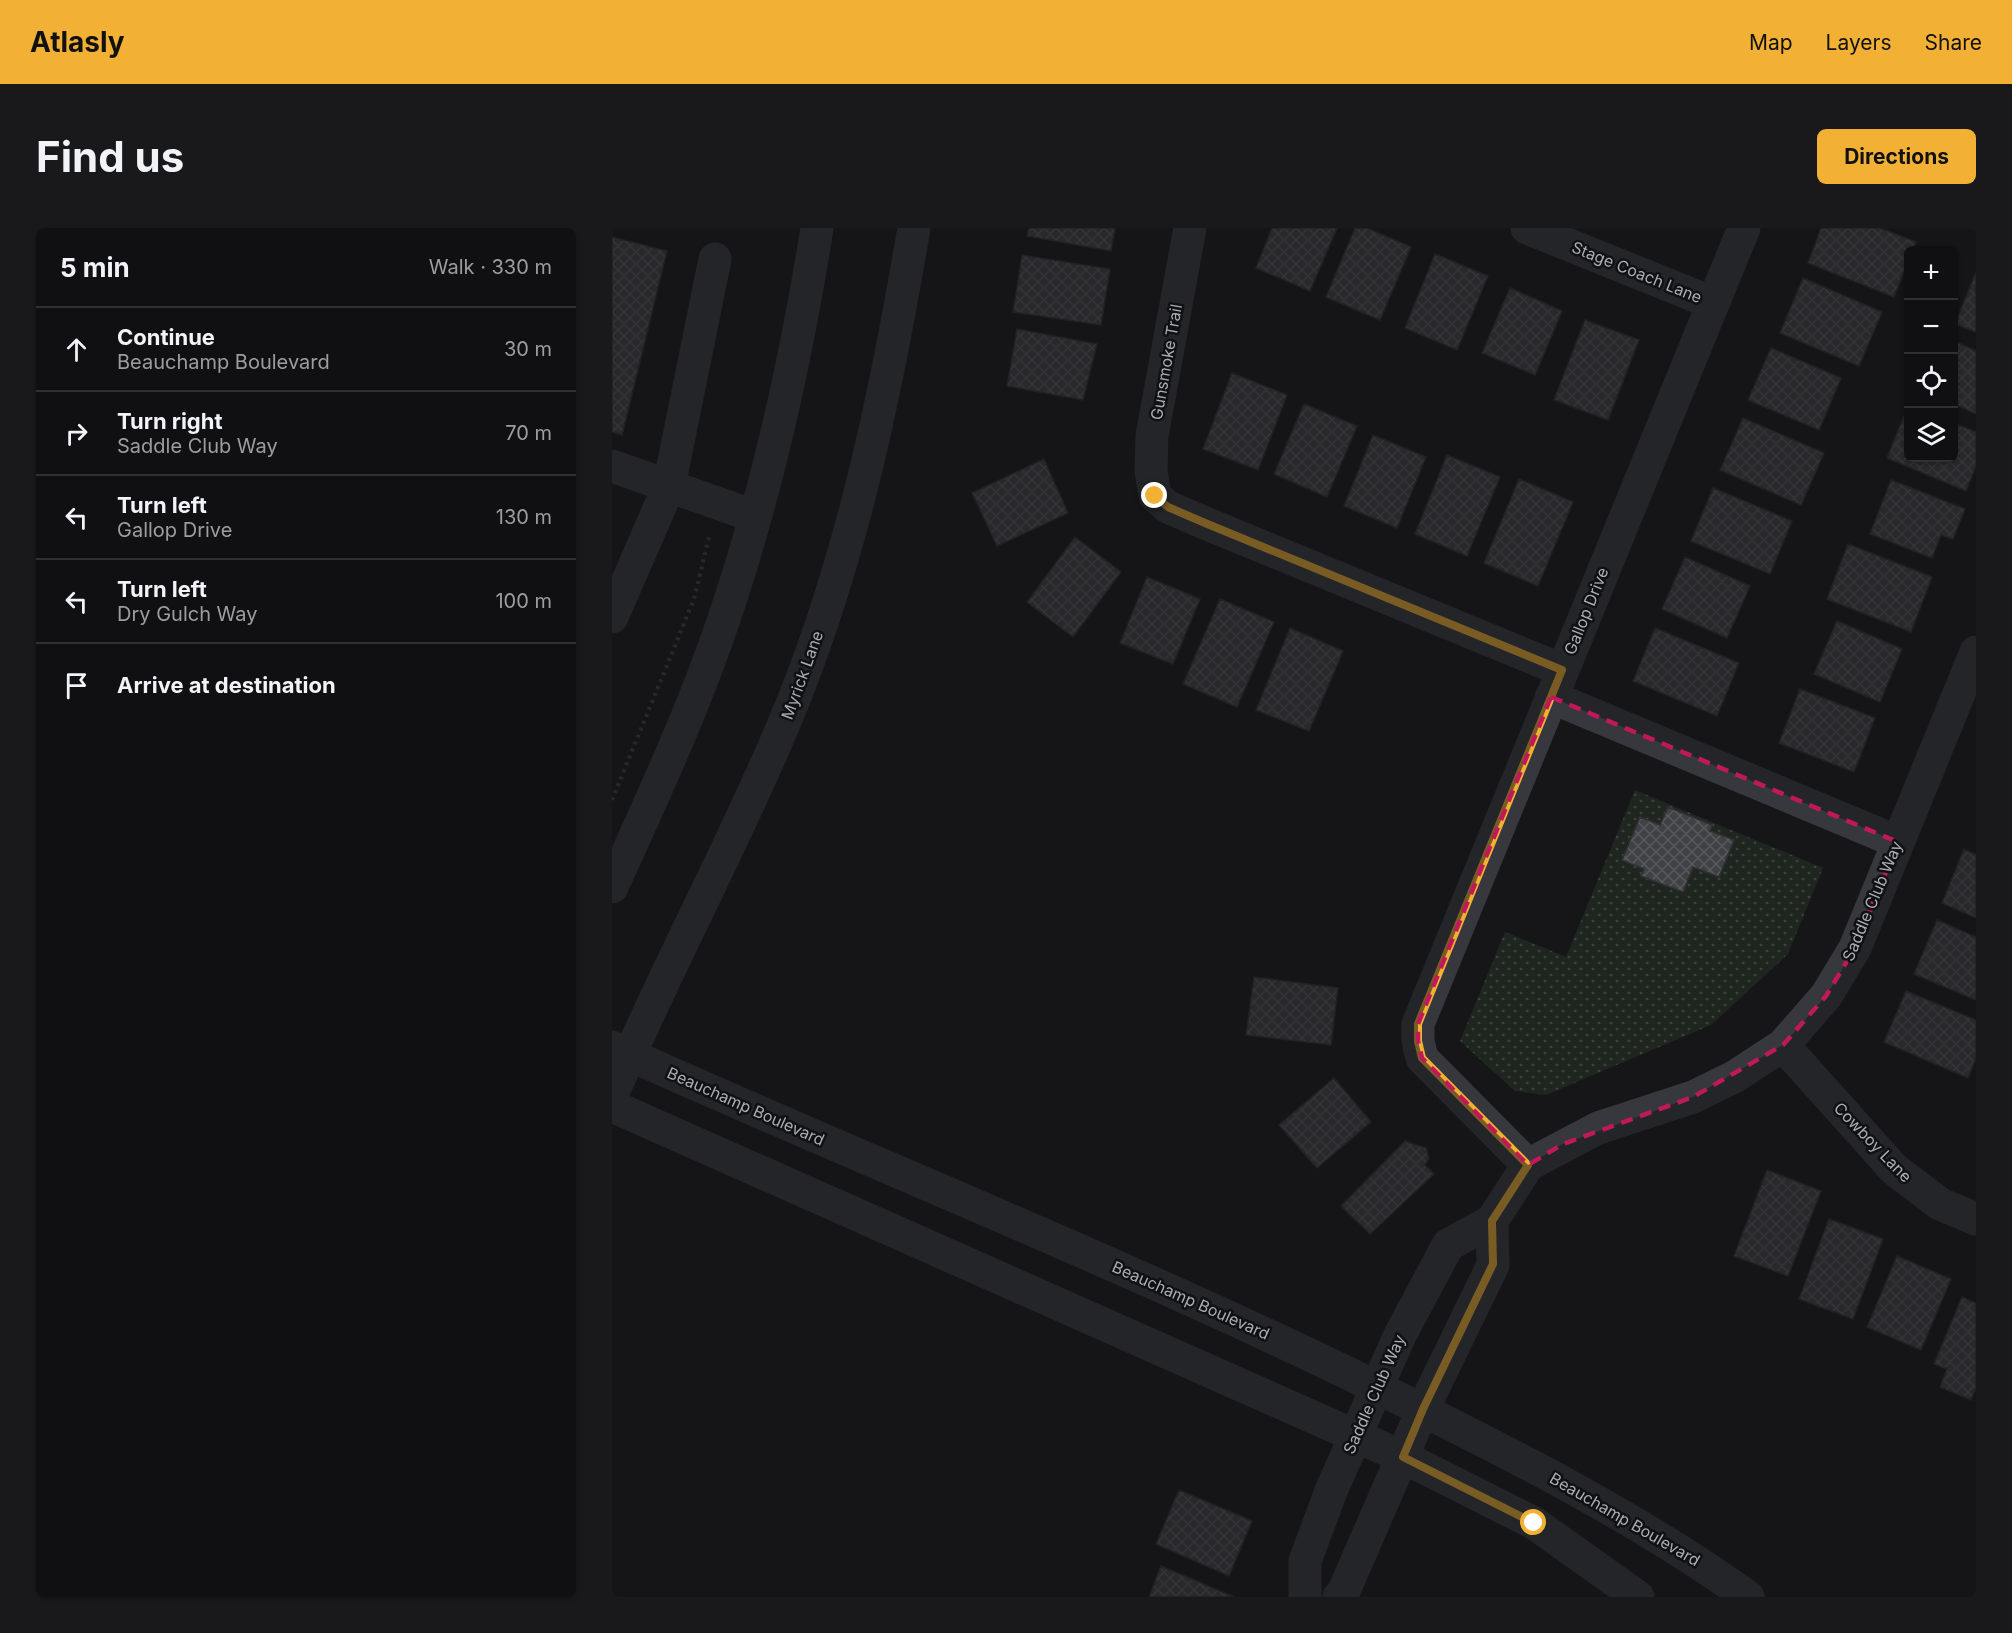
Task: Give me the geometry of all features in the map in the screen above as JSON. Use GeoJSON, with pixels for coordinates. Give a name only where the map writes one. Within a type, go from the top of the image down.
{"type":"FeatureCollection","features":[{"type":"Feature","properties":{"kind":"street"},"geometry":{"type":"LineString","coordinates":[[612,887],[690,711],[720,629],[784,407],[802,323],[817,228]]}},
{"type":"Feature","properties":{"kind":"street","name":"Myrick Lane"},"geometry":{"type":"LineString","coordinates":[[612,1095],[621,1051],[780,733],[819,628],[846,544],[874,435],[899,317],[914,228]]}},
{"type":"Feature","properties":{"kind":"street","name":"Gunsmoke Trail"},"geometry":{"type":"LineString","coordinates":[[1190,228],[1152,436],[1151,471],[1155,496],[1168,507],[1557,684]]}},
{"type":"Feature","properties":{"kind":"street","name":"Stage Coach Lane"},"geometry":{"type":"LineString","coordinates":[[1527,228],[1713,303]]}},
{"type":"Feature","properties":{"kind":"street","name":"Gallop Drive"},"geometry":{"type":"LineString","coordinates":[[1528,1165],[1422,1058],[1418,1041],[1418,1024],[1744,228]]}},
{"type":"Feature","properties":{"kind":"street"},"geometry":{"type":"LineString","coordinates":[[612,617],[669,486],[716,259]]}},
{"type":"Feature","properties":{"kind":"street"},"geometry":{"type":"LineString","coordinates":[[612,465],[754,516]]}},
{"type":"Feature","properties":{"kind":"street","name":"Saddle Club Way"},"geometry":{"type":"LineString","coordinates":[[1305,1597],[1305,1561],[1376,1387],[1448,1245],[1492,1221],[1528,1165],[1598,1128],[1693,1097],[1734,1077],[1783,1046],[1826,996],[1855,948],[1976,652]]}},
{"type":"Feature","properties":{"kind":"street"},"geometry":{"type":"LineString","coordinates":[[1557,684],[1898,842]]}},
{"type":"Feature","properties":{"kind":"street","name":"Cowboy Lane"},"geometry":{"type":"LineString","coordinates":[[1783,1046],[1894,1168],[1940,1204],[1976,1220]]}},
{"type":"Feature","properties":{"kind":"street","name":"Beauchamp Boulevard"},"geometry":{"type":"LineString","coordinates":[[621,1051],[1274,1336],[1423,1409],[1556,1478],[1706,1567],[1748,1597]]}},
{"type":"Feature","properties":{"kind":"street"},"geometry":{"type":"LineString","coordinates":[[612,1106],[1403,1457],[1534,1523],[1638,1597]]}},
{"type":"Feature","properties":{"kind":"street"},"geometry":{"type":"LineString","coordinates":[[1339,1597],[1423,1409],[1493,1264],[1492,1221]]}},
{"type":"Feature","properties":{"kind":"highlighted area"},"geometry":{"type":"Polygon","coordinates":[[[1551,697],[1898,842],[1855,948],[1826,996],[1783,1045],[1693,1097],[1563,1144],[1528,1165],[1422,1058],[1418,1041],[1418,1024],[1551,697]]]}},
{"type":"Feature","properties":{"kind":"shaded area"},"geometry":{"type":"Polygon","coordinates":[[[1635,790],[1823,868],[1788,954],[1711,1025],[1546,1095],[1515,1091],[1460,1041],[1505,932],[1566,957],[1635,790]]]}},
{"type":"Feature","properties":{"kind":"building"},"geometry":{"type":"Polygon","coordinates":[[[1029,228],[1115,228],[1111,251],[1027,236],[1029,228]]]}},
{"type":"Feature","properties":{"kind":"building"},"geometry":{"type":"Polygon","coordinates":[[[1272,228],[1337,228],[1310,291],[1256,268],[1272,228]]]}},
{"type":"Feature","properties":{"kind":"building"},"geometry":{"type":"Polygon","coordinates":[[[1355,228],[1367,228],[1411,247],[1380,320],[1326,297],[1355,228]]]}},
{"type":"Feature","properties":{"kind":"building"},"geometry":{"type":"Polygon","coordinates":[[[1821,228],[1880,228],[1916,242],[1914,246],[1904,246],[1904,271],[1894,297],[1808,263],[1821,228]]]}},
{"type":"Feature","properties":{"kind":"building"},"geometry":{"type":"Polygon","coordinates":[[[612,237],[667,251],[622,435],[612,432],[612,237]]]}},
{"type":"Feature","properties":{"kind":"building"},"geometry":{"type":"Polygon","coordinates":[[[1435,254],[1488,276],[1457,350],[1405,328],[1435,254]]]}},
{"type":"Feature","properties":{"kind":"building"},"geometry":{"type":"Polygon","coordinates":[[[1022,255],[1110,269],[1101,325],[1013,312],[1022,255]]]}},
{"type":"Feature","properties":{"kind":"building"},"geometry":{"type":"Polygon","coordinates":[[[1976,272],[1976,332],[1958,325],[1958,317],[1976,272]]]}},
{"type":"Feature","properties":{"kind":"building"},"geometry":{"type":"Polygon","coordinates":[[[1803,278],[1882,312],[1859,366],[1780,333],[1803,278]]]}},
{"type":"Feature","properties":{"kind":"building"},"geometry":{"type":"Polygon","coordinates":[[[1510,288],[1562,311],[1535,375],[1482,353],[1510,288]]]}},
{"type":"Feature","properties":{"kind":"building"},"geometry":{"type":"Polygon","coordinates":[[[1585,320],[1639,340],[1608,420],[1554,400],[1585,320]]]}},
{"type":"Feature","properties":{"kind":"building"},"geometry":{"type":"Polygon","coordinates":[[[1017,329],[1097,344],[1083,400],[1007,386],[1017,329]]]}},
{"type":"Feature","properties":{"kind":"building"},"geometry":{"type":"Polygon","coordinates":[[[1958,343],[1976,351],[1976,414],[1958,406],[1958,343]]]}},
{"type":"Feature","properties":{"kind":"building"},"geometry":{"type":"Polygon","coordinates":[[[1771,348],[1841,378],[1819,430],[1748,400],[1771,348]]]}},
{"type":"Feature","properties":{"kind":"building"},"geometry":{"type":"Polygon","coordinates":[[[1232,373],[1287,395],[1258,470],[1203,449],[1232,373]]]}},
{"type":"Feature","properties":{"kind":"building"},"geometry":{"type":"Polygon","coordinates":[[[1304,404],[1357,426],[1327,497],[1274,474],[1304,404]]]}},
{"type":"Feature","properties":{"kind":"building"},"geometry":{"type":"Polygon","coordinates":[[[1904,416],[1904,462],[1958,462],[1958,425],[1976,432],[1976,466],[1966,491],[1887,458],[1904,416]]]}},
{"type":"Feature","properties":{"kind":"building"},"geometry":{"type":"Polygon","coordinates":[[[1743,418],[1824,453],[1801,505],[1720,470],[1743,418]]]}},
{"type":"Feature","properties":{"kind":"building"},"geometry":{"type":"Polygon","coordinates":[[[1373,435],[1426,457],[1397,528],[1344,506],[1373,435]]]}},
{"type":"Feature","properties":{"kind":"building"},"geometry":{"type":"Polygon","coordinates":[[[1447,455],[1500,477],[1467,556],[1415,534],[1447,455]]]}},
{"type":"Feature","properties":{"kind":"building"},"geometry":{"type":"Polygon","coordinates":[[[1044,459],[1068,513],[997,546],[972,493],[1044,459]]]}},
{"type":"Feature","properties":{"kind":"building"},"geometry":{"type":"Polygon","coordinates":[[[1519,479],[1573,502],[1538,586],[1484,563],[1519,479]]]}},
{"type":"Feature","properties":{"kind":"building"},"geometry":{"type":"Polygon","coordinates":[[[1891,480],[1965,509],[1953,539],[1941,535],[1932,558],[1870,534],[1891,480]]]}},
{"type":"Feature","properties":{"kind":"building"},"geometry":{"type":"Polygon","coordinates":[[[1713,488],[1792,521],[1770,574],[1691,541],[1713,488]]]}},
{"type":"Feature","properties":{"kind":"building"},"geometry":{"type":"Polygon","coordinates":[[[1075,537],[1121,572],[1073,637],[1027,602],[1075,537]]]}},
{"type":"Feature","properties":{"kind":"building"},"geometry":{"type":"Polygon","coordinates":[[[1848,544],[1932,577],[1911,632],[1827,599],[1848,544]]]}},
{"type":"Feature","properties":{"kind":"building"},"geometry":{"type":"Polygon","coordinates":[[[1685,557],[1750,586],[1727,638],[1662,609],[1685,557]]]}},
{"type":"Feature","properties":{"kind":"building"},"geometry":{"type":"Polygon","coordinates":[[[1147,577],[1200,599],[1173,664],[1120,643],[1147,577]]]}},
{"type":"Feature","properties":{"kind":"building"},"geometry":{"type":"Polygon","coordinates":[[[1220,599],[1274,622],[1237,707],[1183,684],[1220,599]]]}},
{"type":"Feature","properties":{"kind":"building"},"geometry":{"type":"Polygon","coordinates":[[[1837,621],[1902,649],[1880,702],[1814,674],[1837,621]]]}},
{"type":"Feature","properties":{"kind":"building"},"geometry":{"type":"Polygon","coordinates":[[[1290,628],[1343,651],[1309,731],[1256,710],[1290,628]]]}},
{"type":"Feature","properties":{"kind":"building"},"geometry":{"type":"Polygon","coordinates":[[[1655,628],[1739,663],[1717,716],[1633,681],[1655,628]]]}},
{"type":"Feature","properties":{"kind":"building"},"geometry":{"type":"Polygon","coordinates":[[[1800,689],[1875,718],[1854,772],[1779,743],[1800,689]]]}},
{"type":"Feature","properties":{"kind":"building"},"geometry":{"type":"Polygon","coordinates":[[[1668,807],[1712,825],[1710,831],[1734,840],[1719,877],[1693,867],[1683,892],[1641,876],[1644,869],[1622,860],[1640,817],[1660,825],[1668,807]]]}},
{"type":"Feature","properties":{"kind":"building"},"geometry":{"type":"Polygon","coordinates":[[[1964,849],[1976,855],[1976,918],[1942,903],[1964,849]]]}},
{"type":"Feature","properties":{"kind":"building"},"geometry":{"type":"Polygon","coordinates":[[[1937,920],[1976,937],[1976,1000],[1914,974],[1937,920]]]}},
{"type":"Feature","properties":{"kind":"building"},"geometry":{"type":"Polygon","coordinates":[[[1254,977],[1338,988],[1331,1045],[1246,1035],[1254,977]]]}},
{"type":"Feature","properties":{"kind":"building"},"geometry":{"type":"Polygon","coordinates":[[[1906,991],[1976,1020],[1976,1058],[1968,1078],[1884,1042],[1906,991]]]}},
{"type":"Feature","properties":{"kind":"building"},"geometry":{"type":"Polygon","coordinates":[[[1334,1078],[1371,1122],[1317,1168],[1279,1125],[1334,1078]]]}},
{"type":"Feature","properties":{"kind":"building"},"geometry":{"type":"Polygon","coordinates":[[[1405,1141],[1426,1148],[1429,1158],[1425,1165],[1434,1174],[1370,1234],[1341,1206],[1405,1141]]]}},
{"type":"Feature","properties":{"kind":"building"},"geometry":{"type":"Polygon","coordinates":[[[1767,1170],[1821,1191],[1788,1276],[1734,1256],[1767,1170]]]}},
{"type":"Feature","properties":{"kind":"building"},"geometry":{"type":"Polygon","coordinates":[[[1829,1219],[1883,1239],[1853,1319],[1799,1299],[1829,1219]]]}},
{"type":"Feature","properties":{"kind":"building"},"geometry":{"type":"Polygon","coordinates":[[[1897,1256],[1951,1279],[1921,1350],[1867,1327],[1897,1256]]]}},
{"type":"Feature","properties":{"kind":"building"},"geometry":{"type":"Polygon","coordinates":[[[1962,1297],[1976,1303],[1976,1388],[1971,1400],[1940,1387],[1947,1369],[1934,1364],[1962,1297]]]}},
{"type":"Feature","properties":{"kind":"building"},"geometry":{"type":"Polygon","coordinates":[[[1179,1490],[1252,1521],[1229,1576],[1156,1544],[1179,1490]]]}},
{"type":"Feature","properties":{"kind":"building"},"geometry":{"type":"Polygon","coordinates":[[[1161,1566],[1234,1597],[1149,1597],[1161,1566]]]}},
{"type":"Feature","properties":{"kind":"route"},"geometry":{"type":"LineString","coordinates":[[1155,496],[1168,507],[1205,523],[1562,670],[1418,1024],[1418,1041],[1422,1058],[1528,1165],[1492,1221],[1493,1264],[1423,1409],[1403,1457],[1534,1523]]}}]}
